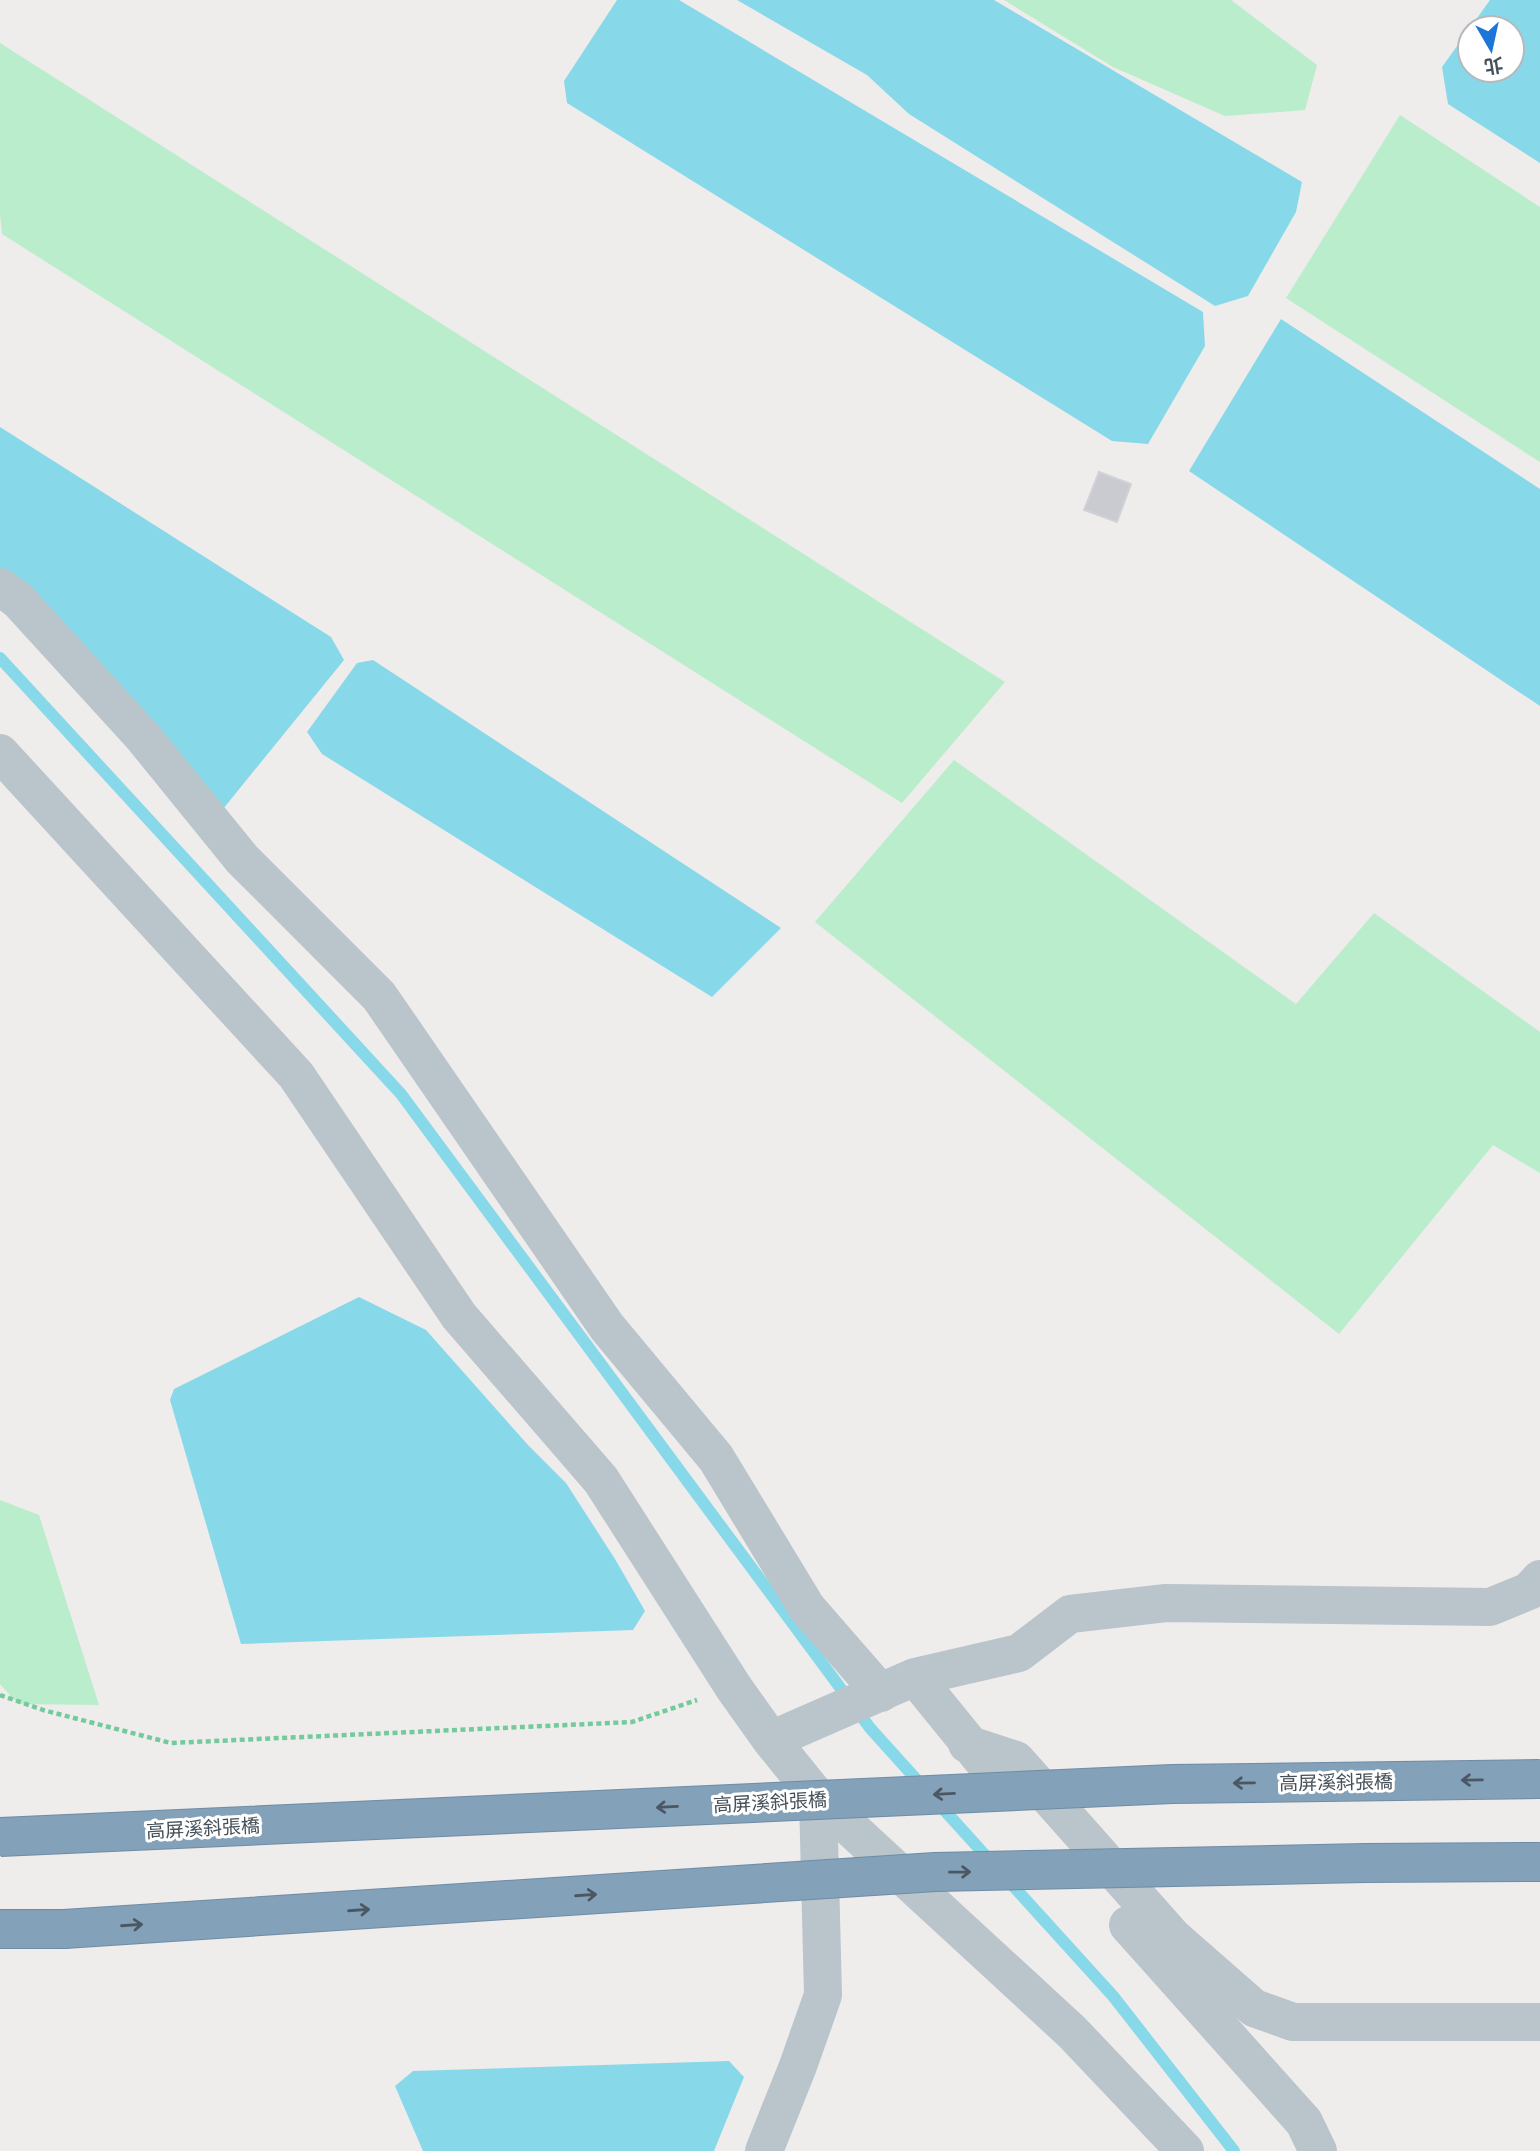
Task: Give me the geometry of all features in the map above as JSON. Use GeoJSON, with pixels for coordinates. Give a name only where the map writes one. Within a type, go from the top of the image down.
{"type":"FeatureCollection","features":[{"type":"Feature","properties":{"kind":"highway","name":"高屏溪斜張橋"},"geometry":{"type":"LineString","coordinates":[[0,1837],[1158,1784],[1540,1779]]}},
{"type":"Feature","properties":{"kind":"highway"},"geometry":{"type":"LineString","coordinates":[[0,1929],[64,1929],[935,1872],[1351,1863],[1540,1862]]}},
{"type":"Feature","properties":{"kind":"lane"},"geometry":{"type":"LineString","coordinates":[[0,587],[18,600],[143,737],[242,859],[379,996],[607,1327],[716,1458],[807,1608],[889,1689],[967,1744],[1304,2123],[1318,2151]]}},
{"type":"Feature","properties":{"kind":"lane"},"geometry":{"type":"LineString","coordinates":[[0,754],[296,1075],[460,1316],[601,1480],[734,1688],[771,1740],[818,1798],[1072,2032],[1185,2151]]}},
{"type":"Feature","properties":{"kind":"lane"},"geometry":{"type":"LineString","coordinates":[[771,1740],[889,1689],[1019,1653],[1070,1614],[1167,1603],[1490,1607],[1529,1591],[1540,1579]]}},
{"type":"Feature","properties":{"kind":"lane"},"geometry":{"type":"LineString","coordinates":[[967,1744],[1016,1760],[1173,1937],[1254,2008],[1293,2022],[1540,2022]]}},
{"type":"Feature","properties":{"kind":"lane"},"geometry":{"type":"LineString","coordinates":[[764,2151],[823,1995],[818,1798]]}},
{"type":"Feature","properties":{"kind":"path"},"geometry":{"type":"LineString","coordinates":[[0,1695],[43,1710],[171,1743],[632,1722],[734,1688]]}},
{"type":"Feature","properties":{"kind":"green space"},"geometry":{"type":"Polygon","coordinates":[[[1004,0],[1231,0],[1317,65],[1305,110],[1225,116],[1113,67],[1004,0]]]}},
{"type":"Feature","properties":{"kind":"green space"},"geometry":{"type":"Polygon","coordinates":[[[0,43],[1005,682],[902,803],[2,234],[0,43]]]}},
{"type":"Feature","properties":{"kind":"green space"},"geometry":{"type":"Polygon","coordinates":[[[1400,115],[1540,207],[1540,462],[1286,298],[1400,115]]]}},
{"type":"Feature","properties":{"kind":"green space"},"geometry":{"type":"Polygon","coordinates":[[[954,760],[1296,1004],[1374,913],[1540,1032],[1540,1173],[1493,1145],[1339,1334],[815,922],[954,760]]]}},
{"type":"Feature","properties":{"kind":"green space"},"geometry":{"type":"Polygon","coordinates":[[[0,1500],[39,1515],[99,1705],[18,1704],[0,1684],[0,1500]]]}},
{"type":"Feature","properties":{"kind":"water"},"geometry":{"type":"Polygon","coordinates":[[[617,0],[679,0],[1203,312],[1205,346],[1148,444],[1112,441],[567,103],[564,81],[617,0]]]}},
{"type":"Feature","properties":{"kind":"water"},"geometry":{"type":"Polygon","coordinates":[[[737,0],[994,0],[1302,182],[1296,212],[1248,296],[1215,306],[909,114],[867,75],[737,0]]]}},
{"type":"Feature","properties":{"kind":"water"},"geometry":{"type":"Polygon","coordinates":[[[1490,0],[1540,0],[1540,163],[1448,104],[1442,67],[1456,47],[1456,84],[1526,84],[1526,14],[1480,14],[1490,0]]]}},
{"type":"Feature","properties":{"kind":"water"},"geometry":{"type":"Polygon","coordinates":[[[1281,319],[1540,489],[1540,706],[1189,471],[1281,319]]]}},
{"type":"Feature","properties":{"kind":"water"},"geometry":{"type":"Polygon","coordinates":[[[0,427],[331,637],[344,660],[223,809],[0,578],[0,427]]]}},
{"type":"Feature","properties":{"kind":"water"},"geometry":{"type":"Polygon","coordinates":[[[373,660],[781,928],[712,997],[322,754],[307,732],[357,663],[373,660]]]}},
{"type":"Feature","properties":{"kind":"water"},"geometry":{"type":"Polygon","coordinates":[[[359,1297],[426,1330],[528,1445],[566,1483],[645,1611],[633,1630],[241,1644],[170,1400],[174,1389],[359,1297]]]}},
{"type":"Feature","properties":{"kind":"water"},"geometry":{"type":"Polygon","coordinates":[[[729,2061],[744,2077],[714,2151],[423,2151],[395,2086],[413,2071],[729,2061]]]}},
{"type":"Feature","properties":{"kind":"building"},"geometry":{"type":"Polygon","coordinates":[[[1099,472],[1131,484],[1117,522],[1084,510],[1099,472]]]}},
{"type":"Feature","properties":{"kind":"waterway"},"geometry":{"type":"LineString","coordinates":[[0,658],[401,1094],[870,1728],[925,1789]]}},
{"type":"Feature","properties":{"kind":"waterway"},"geometry":{"type":"LineString","coordinates":[[937,1802],[993,1864]]}},
{"type":"Feature","properties":{"kind":"waterway"},"geometry":{"type":"LineString","coordinates":[[1005,1877],[1113,1996],[1234,2151]]}}]}
